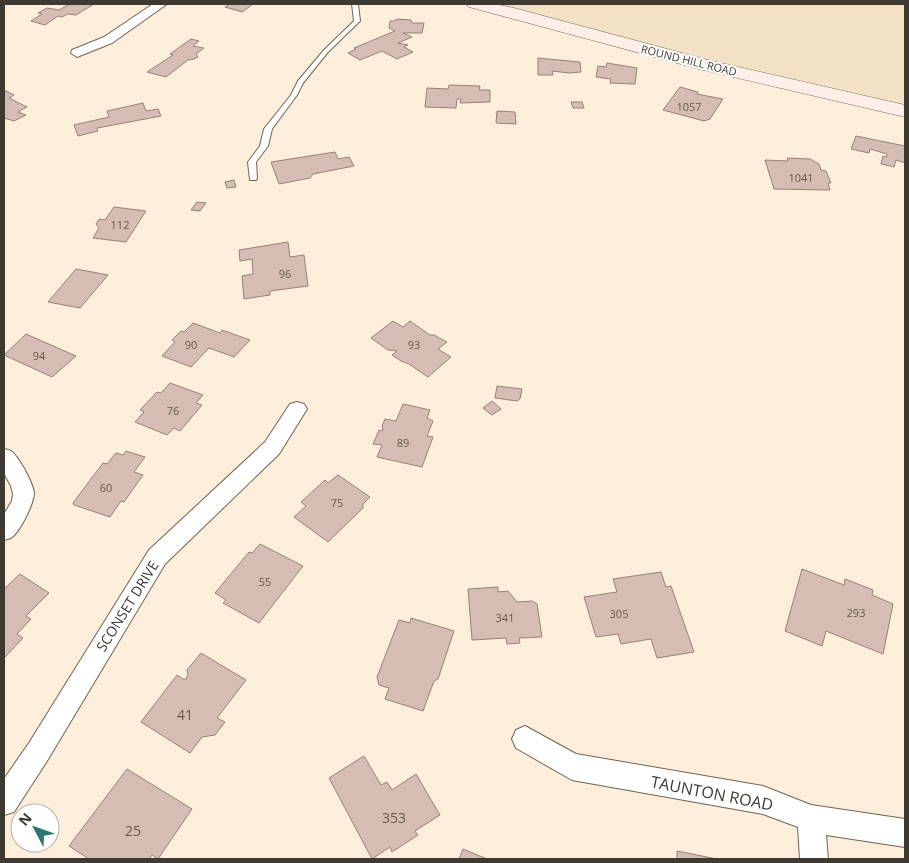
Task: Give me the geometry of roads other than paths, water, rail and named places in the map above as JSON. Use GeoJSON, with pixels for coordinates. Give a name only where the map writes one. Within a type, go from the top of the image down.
{"type":"FeatureCollection","features":[{"type":"Feature","properties":{"kind":"main road","name":"ROUND HILL ROAD"},"geometry":{"type":"LineString","coordinates":[[475,4],[514,12],[705,65],[905,111]]}},
{"type":"Feature","properties":{"kind":"street"},"geometry":{"type":"LineString","coordinates":[[77,53],[108,40],[161,4]]}},
{"type":"Feature","properties":{"kind":"street","name":"SCONSET DRIVE"},"geometry":{"type":"LineString","coordinates":[[4,802],[38,752],[157,557],[272,448],[297,409]]}},
{"type":"Feature","properties":{"kind":"street"},"geometry":{"type":"LineString","coordinates":[[4,457],[21,482],[24,490],[23,502],[4,531]]}},
{"type":"Feature","properties":{"kind":"street","name":"TAUNTON ROAD"},"geometry":{"type":"LineString","coordinates":[[525,739],[572,767],[763,800],[811,819],[905,833]]}},
{"type":"Feature","properties":{"kind":"street"},"geometry":{"type":"LineString","coordinates":[[811,819],[814,859]]}},
{"type":"Feature","properties":{"kind":"lane"},"geometry":{"type":"LineString","coordinates":[[253,178],[252,162],[264,146],[268,129],[294,95],[300,82],[326,51],[357,22],[355,4]]}}]}
